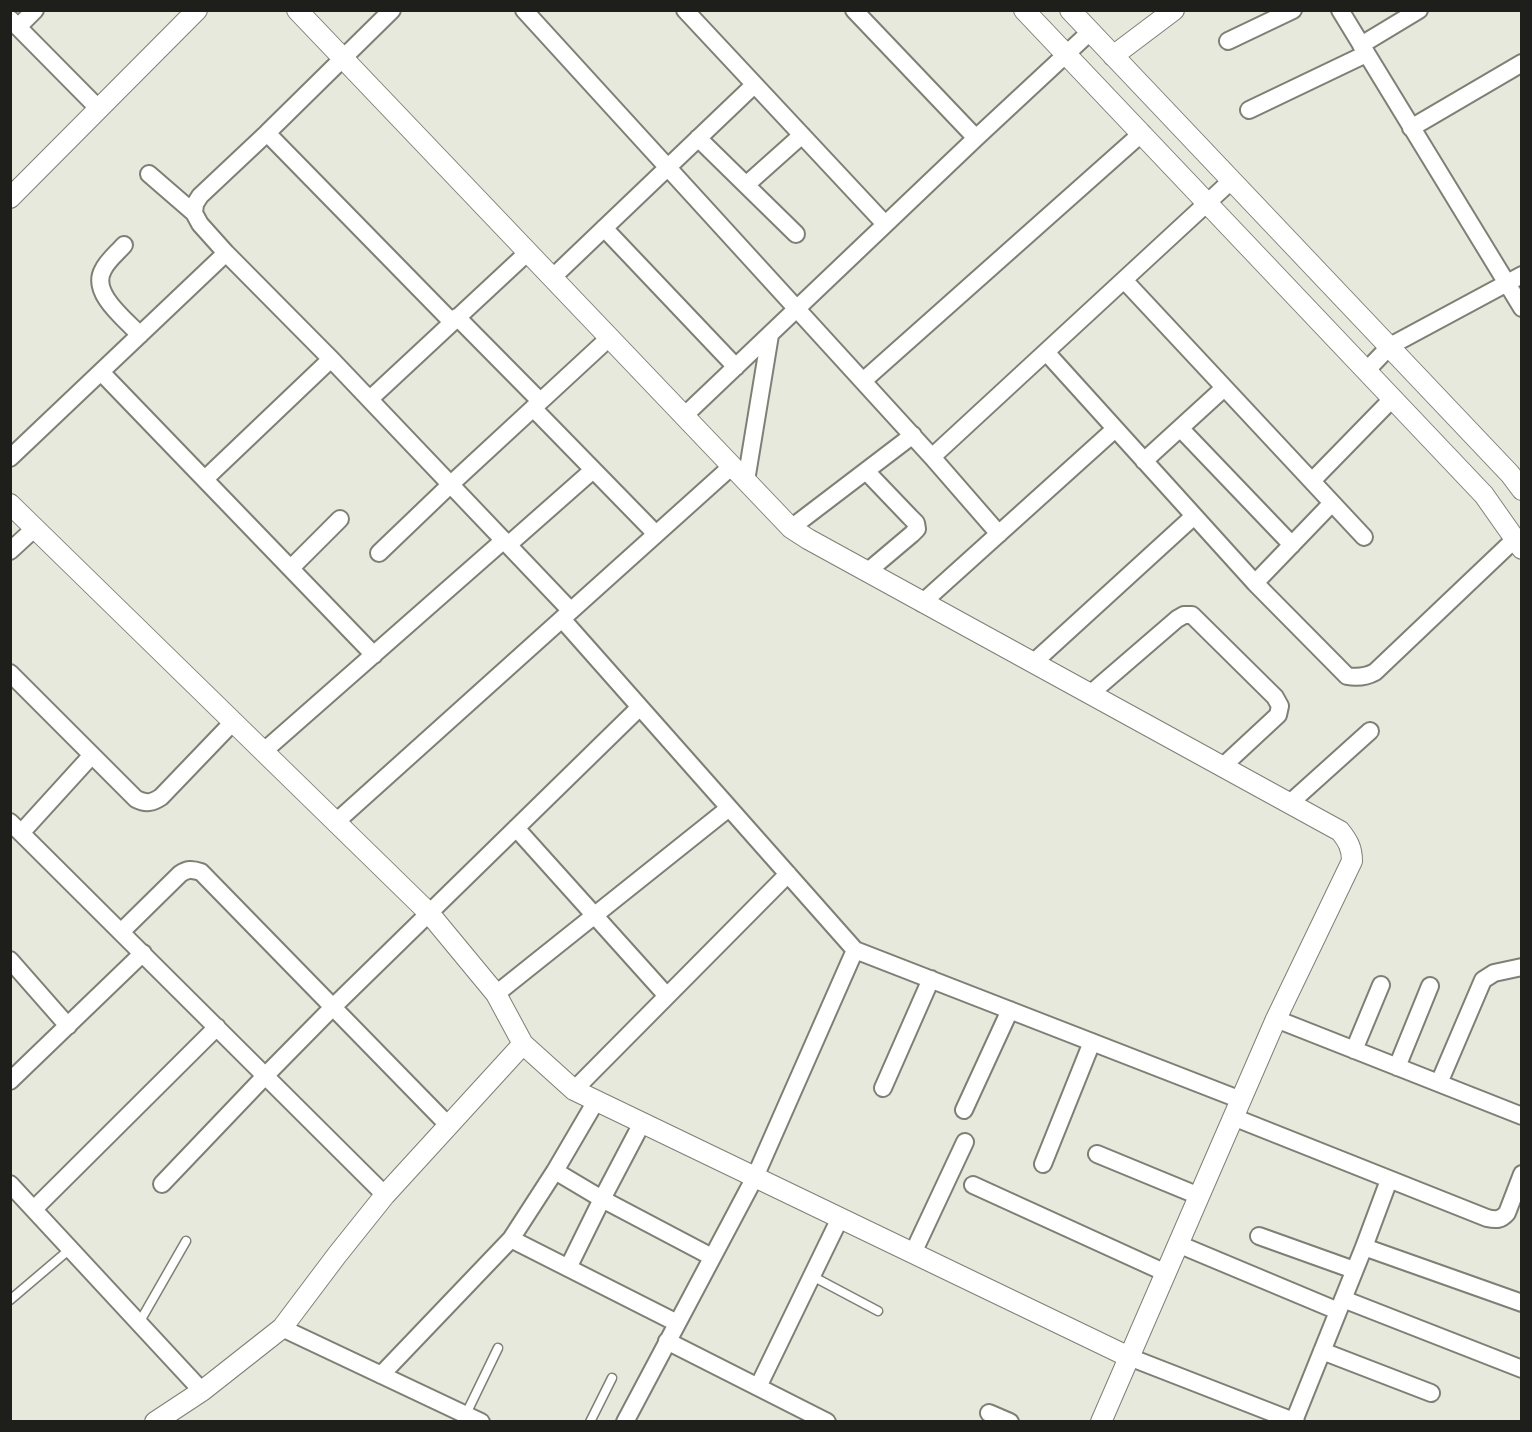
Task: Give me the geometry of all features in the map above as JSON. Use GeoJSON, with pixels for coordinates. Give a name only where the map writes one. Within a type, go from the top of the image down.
{"type":"FeatureCollection","features":[{"type":"Feature","properties":{"kind":"street"},"geometry":{"type":"LineString","coordinates":[[35,10],[14,23],[99,109]]}},
{"type":"Feature","properties":{"kind":"street"},"geometry":{"type":"LineString","coordinates":[[10,198],[197,10]]}},
{"type":"Feature","properties":{"kind":"street"},"geometry":{"type":"LineString","coordinates":[[297,10],[791,528],[922,603],[1340,831],[1348,840],[1352,851],[1352,861],[1276,1019],[1101,1422]]}},
{"type":"Feature","properties":{"kind":"street"},"geometry":{"type":"LineString","coordinates":[[194,213],[195,204],[200,195],[267,133],[392,10]]}},
{"type":"Feature","properties":{"kind":"street"},"geometry":{"type":"LineString","coordinates":[[524,10],[913,435],[999,534]]}},
{"type":"Feature","properties":{"kind":"street"},"geometry":{"type":"LineString","coordinates":[[854,10],[976,138]]}},
{"type":"Feature","properties":{"kind":"street"},"geometry":{"type":"LineString","coordinates":[[1024,10],[1484,495],[1518,544],[1375,672],[1366,677],[1347,676],[1255,583],[1046,352]]}},
{"type":"Feature","properties":{"kind":"street"},"geometry":{"type":"LineString","coordinates":[[1070,10],[1390,346],[1510,474],[1521,490]]}},
{"type":"Feature","properties":{"kind":"street"},"geometry":{"type":"LineString","coordinates":[[1113,56],[1174,10]]}},
{"type":"Feature","properties":{"kind":"street"},"geometry":{"type":"LineString","coordinates":[[1228,41],[1293,10]]}},
{"type":"Feature","properties":{"kind":"street"},"geometry":{"type":"LineString","coordinates":[[1340,10],[1521,308]]}},
{"type":"Feature","properties":{"kind":"street"},"geometry":{"type":"LineString","coordinates":[[1249,110],[1364,49],[1419,10]]}},
{"type":"Feature","properties":{"kind":"street"},"geometry":{"type":"LineString","coordinates":[[688,12],[885,225]]}},
{"type":"Feature","properties":{"kind":"street"},"geometry":{"type":"LineString","coordinates":[[684,416],[1090,32]]}},
{"type":"Feature","properties":{"kind":"street"},"geometry":{"type":"LineString","coordinates":[[1411,128],[1521,63]]}},
{"type":"Feature","properties":{"kind":"street"},"geometry":{"type":"LineString","coordinates":[[552,278],[754,85]]}},
{"type":"Feature","properties":{"kind":"street"},"geometry":{"type":"LineString","coordinates":[[267,133],[455,320],[537,405],[593,470],[656,534]]}},
{"type":"Feature","properties":{"kind":"street"},"geometry":{"type":"LineString","coordinates":[[863,381],[1142,134]]}},
{"type":"Feature","properties":{"kind":"street"},"geometry":{"type":"LineString","coordinates":[[746,185],[802,135]]}},
{"type":"Feature","properties":{"kind":"street"},"geometry":{"type":"LineString","coordinates":[[698,138],[796,234]]}},
{"type":"Feature","properties":{"kind":"street"},"geometry":{"type":"LineString","coordinates":[[149,174],[194,213],[200,224],[226,253],[370,399],[506,543],[640,707],[855,950],[1092,1042],[1389,1180],[1487,1218],[1496,1220],[1503,1218],[1507,1213],[1521,1174]]}},
{"type":"Feature","properties":{"kind":"street"},"geometry":{"type":"LineString","coordinates":[[932,457],[1232,180]]}},
{"type":"Feature","properties":{"kind":"street"},"geometry":{"type":"LineString","coordinates":[[604,228],[736,367]]}},
{"type":"Feature","properties":{"kind":"street"},"geometry":{"type":"LineString","coordinates":[[124,245],[103,269],[100,285],[108,302],[140,335]]}},
{"type":"Feature","properties":{"kind":"street"},"geometry":{"type":"LineString","coordinates":[[370,399],[528,252]]}},
{"type":"Feature","properties":{"kind":"street"},"geometry":{"type":"LineString","coordinates":[[10,458],[226,253]]}},
{"type":"Feature","properties":{"kind":"street"},"geometry":{"type":"LineString","coordinates":[[1367,370],[1390,346],[1521,275]]}},
{"type":"Feature","properties":{"kind":"street"},"geometry":{"type":"LineString","coordinates":[[1124,280],[1364,537]]}},
{"type":"Feature","properties":{"kind":"street"},"geometry":{"type":"LineString","coordinates":[[336,822],[656,534],[739,474],[770,335]]}},
{"type":"Feature","properties":{"kind":"street"},"geometry":{"type":"LineString","coordinates":[[379,553],[609,338]]}},
{"type":"Feature","properties":{"kind":"street"},"geometry":{"type":"LineString","coordinates":[[205,479],[331,359]]}},
{"type":"Feature","properties":{"kind":"street"},"geometry":{"type":"LineString","coordinates":[[101,372],[374,655]]}},
{"type":"Feature","properties":{"kind":"street"},"geometry":{"type":"LineString","coordinates":[[1144,461],[1224,388]]}},
{"type":"Feature","properties":{"kind":"street"},"geometry":{"type":"LineString","coordinates":[[1312,481],[1394,398]]}},
{"type":"Feature","properties":{"kind":"street"},"geometry":{"type":"LineString","coordinates":[[1180,428],[1292,545]]}},
{"type":"Feature","properties":{"kind":"street"},"geometry":{"type":"LineString","coordinates":[[922,603],[1116,429]]}},
{"type":"Feature","properties":{"kind":"street"},"geometry":{"type":"LineString","coordinates":[[791,528],[913,435]]}},
{"type":"Feature","properties":{"kind":"street"},"geometry":{"type":"LineString","coordinates":[[264,752],[374,655],[593,470]]}},
{"type":"Feature","properties":{"kind":"street"},"geometry":{"type":"LineString","coordinates":[[866,471],[916,523],[917,529],[867,572]]}},
{"type":"Feature","properties":{"kind":"street"},"geometry":{"type":"LineString","coordinates":[[1255,583],[1332,503]]}},
{"type":"Feature","properties":{"kind":"street"},"geometry":{"type":"LineString","coordinates":[[10,504],[429,912],[496,994],[523,1044],[574,1090],[596,1101],[1129,1357],[1295,1421],[1389,1180]]}},
{"type":"Feature","properties":{"kind":"street"},"geometry":{"type":"LineString","coordinates":[[1033,663],[1194,516]]}},
{"type":"Feature","properties":{"kind":"street"},"geometry":{"type":"LineString","coordinates":[[291,568],[340,519]]}},
{"type":"Feature","properties":{"kind":"street"},"geometry":{"type":"LineString","coordinates":[[10,551],[35,528]]}},
{"type":"Feature","properties":{"kind":"street"},"geometry":{"type":"LineString","coordinates":[[1090,694],[1177,619],[1184,615],[1191,615],[1275,697],[1280,706],[1278,715],[1222,767]]}},
{"type":"Feature","properties":{"kind":"street"},"geometry":{"type":"LineString","coordinates":[[10,673],[136,799],[144,803],[161,797],[233,722]]}},
{"type":"Feature","properties":{"kind":"street"},"geometry":{"type":"LineString","coordinates":[[162,1184],[333,1007],[640,707]]}},
{"type":"Feature","properties":{"kind":"street"},"geometry":{"type":"LineString","coordinates":[[1290,803],[1370,731]]}},
{"type":"Feature","properties":{"kind":"street"},"geometry":{"type":"LineString","coordinates":[[92,755],[16,827],[385,1195]]}},
{"type":"Feature","properties":{"kind":"street"},"geometry":{"type":"LineString","coordinates":[[496,994],[729,807]]}},
{"type":"Feature","properties":{"kind":"street"},"geometry":{"type":"LineString","coordinates":[[516,828],[667,996]]}},
{"type":"Feature","properties":{"kind":"street"},"geometry":{"type":"LineString","coordinates":[[121,932],[185,870],[193,869],[201,872],[449,1126]]}},
{"type":"Feature","properties":{"kind":"street"},"geometry":{"type":"LineString","coordinates":[[574,1090],[788,874]]}},
{"type":"Feature","properties":{"kind":"street"},"geometry":{"type":"LineString","coordinates":[[625,1422],[754,1177],[855,950]]}},
{"type":"Feature","properties":{"kind":"street"},"geometry":{"type":"LineString","coordinates":[[10,1082],[143,953]]}},
{"type":"Feature","properties":{"kind":"street"},"geometry":{"type":"LineString","coordinates":[[10,960],[68,1026]]}},
{"type":"Feature","properties":{"kind":"street"},"geometry":{"type":"LineString","coordinates":[[1439,1083],[1483,980],[1494,973],[1521,967]]}},
{"type":"Feature","properties":{"kind":"street"},"geometry":{"type":"LineString","coordinates":[[884,1088],[931,979]]}},
{"type":"Feature","properties":{"kind":"street"},"geometry":{"type":"LineString","coordinates":[[1354,1050],[1382,985]]}},
{"type":"Feature","properties":{"kind":"street"},"geometry":{"type":"LineString","coordinates":[[1396,1067],[1430,986]]}},
{"type":"Feature","properties":{"kind":"street"},"geometry":{"type":"LineString","coordinates":[[964,1110],[1010,1010]]}},
{"type":"Feature","properties":{"kind":"street"},"geometry":{"type":"LineString","coordinates":[[1276,1019],[1521,1116]]}},
{"type":"Feature","properties":{"kind":"street"},"geometry":{"type":"LineString","coordinates":[[34,1209],[217,1027]]}},
{"type":"Feature","properties":{"kind":"street"},"geometry":{"type":"LineString","coordinates":[[1043,1164],[1092,1042]]}},
{"type":"Feature","properties":{"kind":"street"},"geometry":{"type":"LineString","coordinates":[[155,1422],[202,1391],[282,1328],[385,1195],[523,1044]]}},
{"type":"Feature","properties":{"kind":"street"},"geometry":{"type":"LineString","coordinates":[[381,1375],[511,1239],[555,1171],[596,1101]]}},
{"type":"Feature","properties":{"kind":"street"},"geometry":{"type":"LineString","coordinates":[[568,1268],[642,1123]]}},
{"type":"Feature","properties":{"kind":"street"},"geometry":{"type":"LineString","coordinates":[[912,1253],[965,1142]]}},
{"type":"Feature","properties":{"kind":"street"},"geometry":{"type":"LineString","coordinates":[[1096,1154],[1199,1196]]}},
{"type":"Feature","properties":{"kind":"street"},"geometry":{"type":"LineString","coordinates":[[555,1171],[712,1257]]}},
{"type":"Feature","properties":{"kind":"street"},"geometry":{"type":"LineString","coordinates":[[10,1184],[202,1391]]}},
{"type":"Feature","properties":{"kind":"street"},"geometry":{"type":"LineString","coordinates":[[973,1185],[1166,1273]]}},
{"type":"Feature","properties":{"kind":"street"},"geometry":{"type":"LineString","coordinates":[[758,1387],[840,1218]]}},
{"type":"Feature","properties":{"kind":"street"},"geometry":{"type":"LineString","coordinates":[[1259,1236],[1354,1269]]}},
{"type":"Feature","properties":{"kind":"street"},"geometry":{"type":"LineString","coordinates":[[511,1239],[677,1323]]}},
{"type":"Feature","properties":{"kind":"street"},"geometry":{"type":"LineString","coordinates":[[1178,1244],[1340,1305],[1521,1369]]}},
{"type":"Feature","properties":{"kind":"street"},"geometry":{"type":"LineString","coordinates":[[1364,1247],[1521,1303]]}},
{"type":"Feature","properties":{"kind":"street"},"geometry":{"type":"LineString","coordinates":[[282,1328],[474,1418]]}},
{"type":"Feature","properties":{"kind":"street"},"geometry":{"type":"LineString","coordinates":[[667,1341],[827,1422]]}},
{"type":"Feature","properties":{"kind":"street"},"geometry":{"type":"LineString","coordinates":[[1322,1351],[1431,1393]]}},
{"type":"Feature","properties":{"kind":"street"},"geometry":{"type":"LineString","coordinates":[[989,1413],[1010,1422]]}},
{"type":"Feature","properties":{"kind":"lane"},"geometry":{"type":"LineString","coordinates":[[139,1323],[186,1241]]}},
{"type":"Feature","properties":{"kind":"lane"},"geometry":{"type":"LineString","coordinates":[[10,1300],[70,1249]]}},
{"type":"Feature","properties":{"kind":"lane"},"geometry":{"type":"LineString","coordinates":[[812,1276],[878,1311]]}},
{"type":"Feature","properties":{"kind":"lane"},"geometry":{"type":"LineString","coordinates":[[474,1418],[498,1348]]}},
{"type":"Feature","properties":{"kind":"lane"},"geometry":{"type":"LineString","coordinates":[[590,1422],[612,1378]]}}]}
